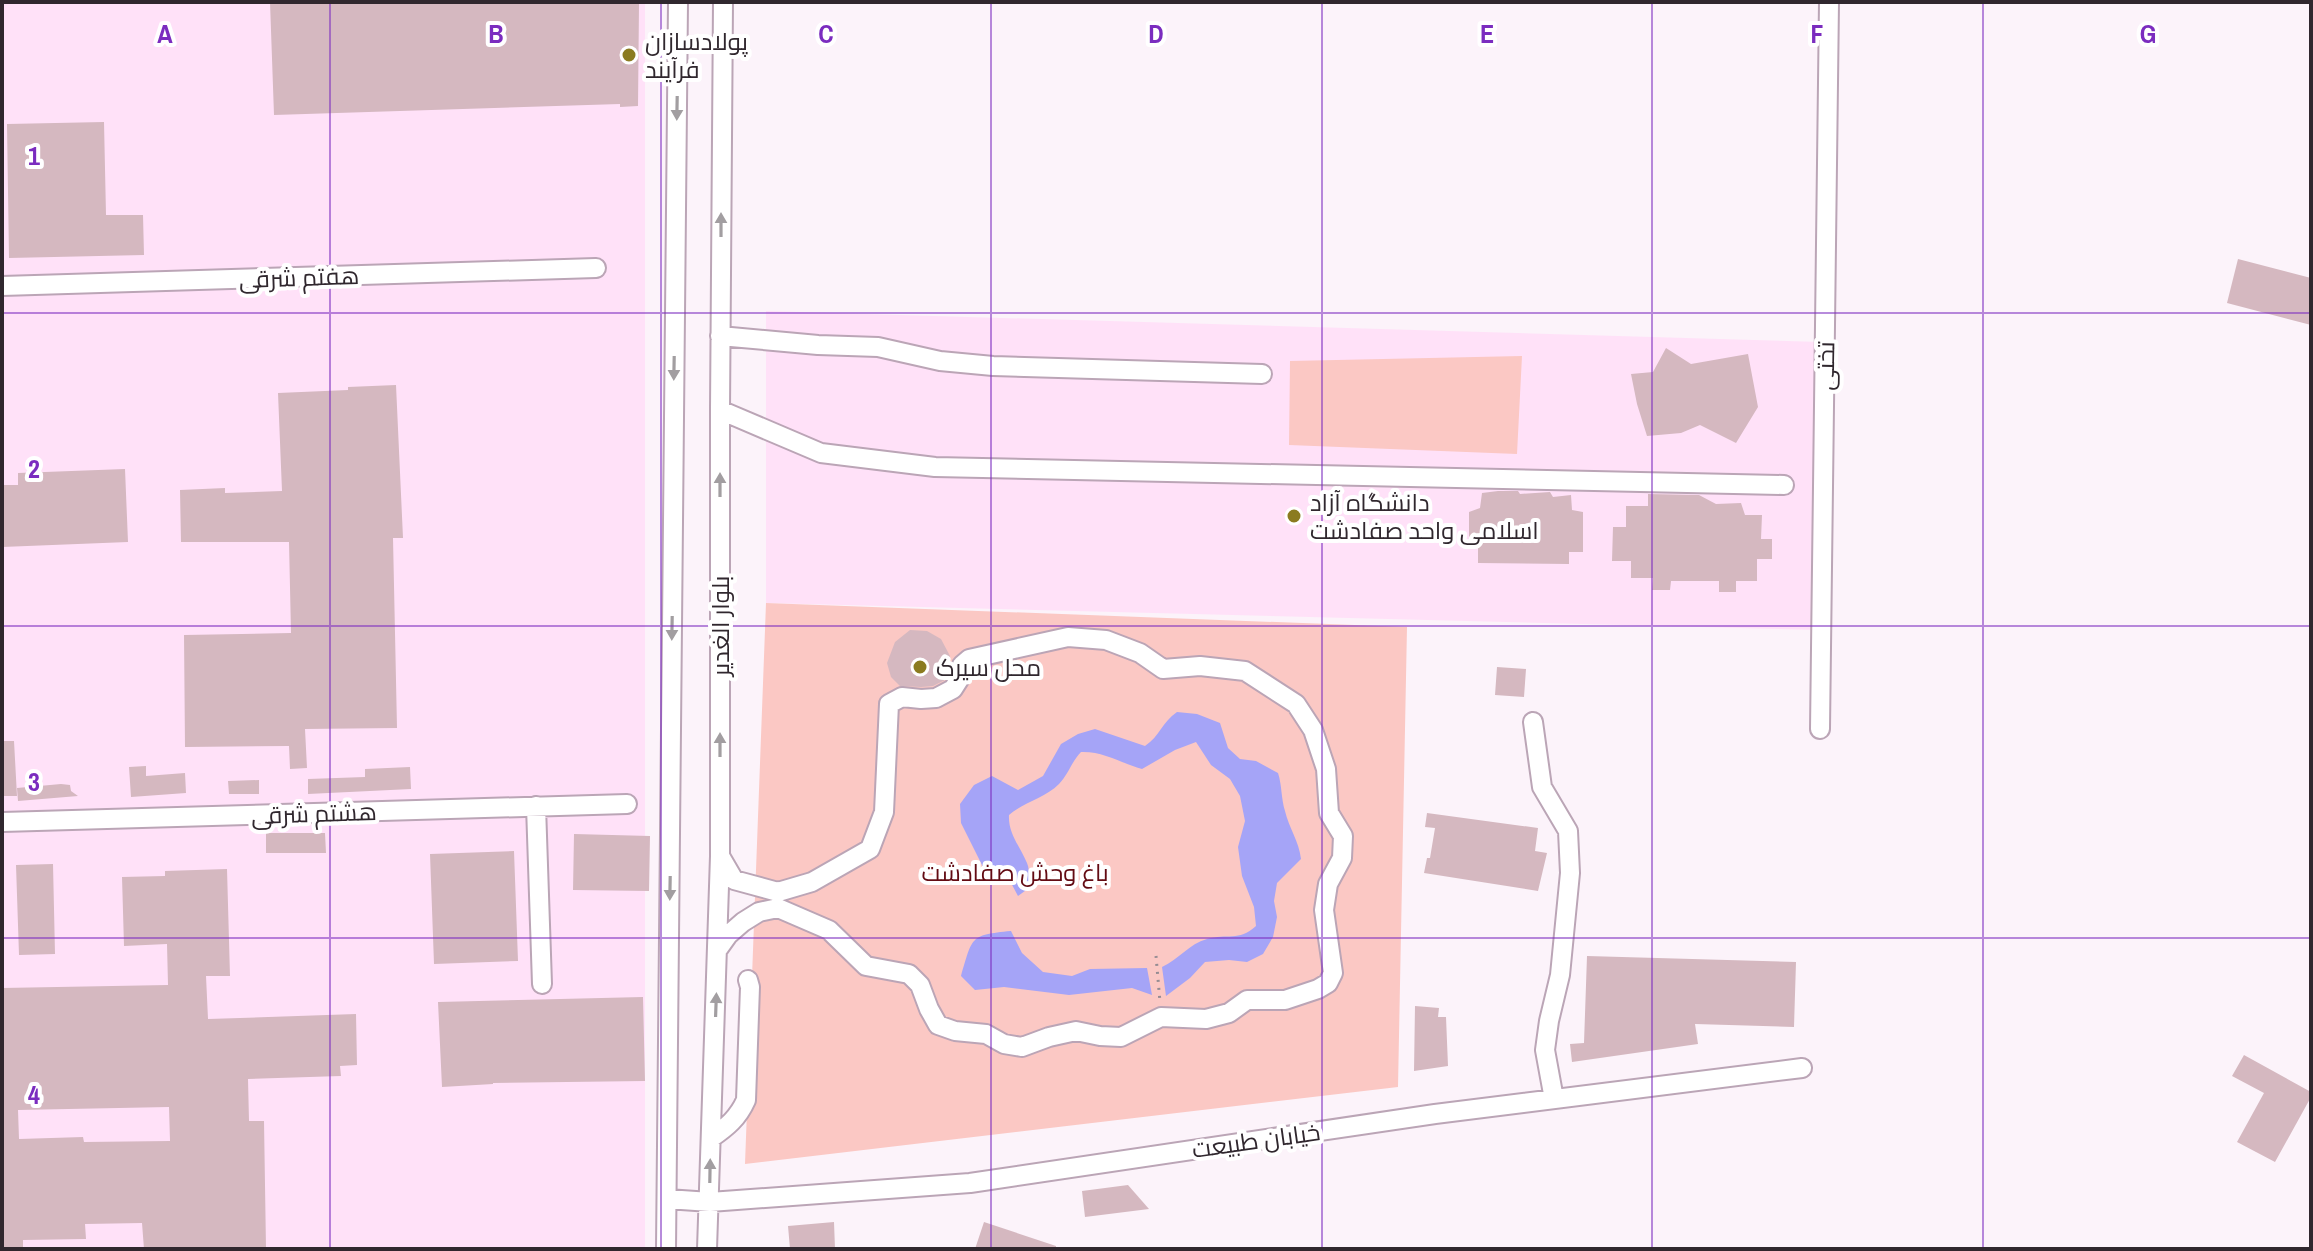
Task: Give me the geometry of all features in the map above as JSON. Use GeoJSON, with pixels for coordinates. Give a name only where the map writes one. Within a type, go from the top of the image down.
{"type":"FeatureCollection","features":[{"type":"Feature","properties":{"kind":"street","name":"بلوار الغدیر"},"geometry":{"type":"LineString","coordinates":[[666,1249],[678,2]]}},
{"type":"Feature","properties":{"kind":"street","name":"بلوار الغدیر"},"geometry":{"type":"LineString","coordinates":[[707,1249],[720,856],[723,2]]}},
{"type":"Feature","properties":{"kind":"street","name":"تختی"},"geometry":{"type":"LineString","coordinates":[[1820,729],[1829,2]]}},
{"type":"Feature","properties":{"kind":"street","name":"هفتم شرقی"},"geometry":{"type":"LineString","coordinates":[[2,286],[596,268]]}},
{"type":"Feature","properties":{"kind":"street"},"geometry":{"type":"LineString","coordinates":[[720,336],[878,347],[940,361],[993,366],[1262,374]]}},
{"type":"Feature","properties":{"kind":"street"},"geometry":{"type":"LineString","coordinates":[[720,410],[821,453],[935,467],[1784,485]]}},
{"type":"Feature","properties":{"kind":"street"},"geometry":{"type":"LineString","coordinates":[[718,949],[743,922],[759,912],[778,908],[829,930],[866,966],[909,974],[920,985],[938,1025],[955,1031],[986,1034],[1004,1044],[1022,1047],[1076,1031],[1121,1037],[1161,1017],[1206,1019],[1229,1013],[1247,1000],[1285,1000],[1328,983],[1333,973],[1324,910],[1328,884],[1342,858],[1343,836],[1329,813],[1326,769],[1313,730],[1296,704],[1245,671],[1200,666],[1163,669],[1140,653],[1106,640],[1068,637],[969,659],[962,665],[960,678],[953,689],[936,698],[902,697],[889,704],[884,812],[870,849],[812,882],[778,892],[734,880],[720,856]]}},
{"type":"Feature","properties":{"kind":"street"},"geometry":{"type":"LineString","coordinates":[[1533,722],[1542,787],[1568,831],[1570,873],[1560,975],[1545,1050],[1554,1099]]}},
{"type":"Feature","properties":{"kind":"street","name":"هشتم شرقی"},"geometry":{"type":"LineString","coordinates":[[2,822],[627,804]]}},
{"type":"Feature","properties":{"kind":"street"},"geometry":{"type":"LineString","coordinates":[[536,806],[542,984]]}},
{"type":"Feature","properties":{"kind":"street"},"geometry":{"type":"LineString","coordinates":[[711,1138],[740,1113],[746,1100],[748,980]]}},
{"type":"Feature","properties":{"kind":"street","name":"خیابان طبیعت"},"geometry":{"type":"LineString","coordinates":[[667,1199],[710,1202],[970,1183],[1404,1118],[1802,1068]]}},
{"type":"Feature","properties":{"kind":"path"},"geometry":{"type":"LineString","coordinates":[[1156,956],[1161,1017]]}},
{"type":"Feature","properties":{"kind":"shaded area"},"geometry":{"type":"Polygon","coordinates":[[[2,2],[645,2],[645,1249],[2,1249],[2,2]]]}},
{"type":"Feature","properties":{"kind":"shaded area","name":"دانشگاه آزاد اسلامی واحد صفادشت"},"geometry":{"type":"Polygon","coordinates":[[[766,311],[1821,342],[1821,630],[766,603],[766,311]]]}},
{"type":"Feature","properties":{"kind":"green space"},"geometry":{"type":"Polygon","coordinates":[[[1522,356],[1517,454],[1289,445],[1290,361],[1522,356]]]}},
{"type":"Feature","properties":{"kind":"green space","name":"باغ وحش صفادشت"},"geometry":{"type":"Polygon","coordinates":[[[766,603],[1407,627],[1398,1087],[745,1164],[766,603]]]}},
{"type":"Feature","properties":{"kind":"water"},"geometry":{"type":"Polygon","coordinates":[[[1177,712],[1197,714],[1220,723],[1228,748],[1240,759],[1256,761],[1278,773],[1285,811],[1301,859],[1277,883],[1274,901],[1277,917],[1273,937],[1263,954],[1247,962],[1205,962],[1166,996],[1162,967],[1201,941],[1238,936],[1256,926],[1254,907],[1242,876],[1238,847],[1245,821],[1240,796],[1230,779],[1211,765],[1196,742],[1142,769],[1104,755],[1081,752],[1059,784],[1009,815],[1012,834],[1029,872],[1029,888],[1018,896],[1010,881],[990,881],[961,823],[960,804],[974,785],[992,776],[1018,790],[1043,776],[1061,744],[1078,734],[1095,729],[1145,746],[1177,712]]]}},
{"type":"Feature","properties":{"kind":"water"},"geometry":{"type":"Polygon","coordinates":[[[1011,931],[1022,953],[1043,972],[1072,976],[1090,969],[1147,968],[1152,995],[1132,988],[1069,995],[1004,987],[975,990],[961,976],[971,946],[987,934],[1011,931]]]}},
{"type":"Feature","properties":{"kind":"building"},"geometry":{"type":"Polygon","coordinates":[[[270,2],[639,4],[638,106],[620,107],[620,104],[274,115],[270,2]]]}},
{"type":"Feature","properties":{"kind":"building"},"geometry":{"type":"Polygon","coordinates":[[[104,122],[106,215],[143,215],[144,255],[9,258],[7,124],[104,122]]]}},
{"type":"Feature","properties":{"kind":"building"},"geometry":{"type":"Polygon","coordinates":[[[2238,259],[2311,278],[2311,325],[2227,303],[2238,259]]]}},
{"type":"Feature","properties":{"kind":"building"},"geometry":{"type":"Polygon","coordinates":[[[1666,348],[1691,364],[1748,354],[1758,407],[1736,443],[1700,425],[1681,433],[1647,436],[1631,374],[1653,372],[1666,348]]]}},
{"type":"Feature","properties":{"kind":"building"},"geometry":{"type":"Polygon","coordinates":[[[396,385],[403,538],[393,538],[397,728],[305,729],[307,768],[290,769],[289,746],[185,747],[184,635],[291,633],[289,542],[181,542],[180,490],[225,488],[225,493],[282,491],[278,393],[396,385]]]}},
{"type":"Feature","properties":{"kind":"building"},"geometry":{"type":"Polygon","coordinates":[[[125,469],[128,542],[2,547],[2,485],[18,485],[18,473],[125,469]]]}},
{"type":"Feature","properties":{"kind":"building"},"geometry":{"type":"Polygon","coordinates":[[[1518,491],[1520,494],[1550,492],[1553,497],[1571,495],[1572,510],[1583,512],[1583,552],[1569,552],[1569,564],[1478,563],[1478,548],[1469,548],[1469,512],[1480,508],[1482,493],[1518,491]]]}},
{"type":"Feature","properties":{"kind":"building"},"geometry":{"type":"Polygon","coordinates":[[[1648,494],[1699,495],[1716,504],[1741,503],[1745,515],[1762,515],[1761,539],[1772,539],[1772,559],[1757,559],[1757,581],[1736,581],[1736,592],[1719,592],[1719,581],[1671,581],[1670,590],[1652,590],[1653,578],[1631,578],[1631,561],[1612,561],[1613,527],[1626,527],[1626,506],[1648,506],[1648,494]]]}},
{"type":"Feature","properties":{"kind":"building","name":"محل سیرک"},"geometry":{"type":"Polygon","coordinates":[[[910,630],[927,631],[941,639],[950,656],[949,674],[945,680],[933,686],[900,686],[891,677],[887,663],[895,642],[910,630]]]}},
{"type":"Feature","properties":{"kind":"building"},"geometry":{"type":"Polygon","coordinates":[[[1497,667],[1526,669],[1524,697],[1495,695],[1497,667]]]}},
{"type":"Feature","properties":{"kind":"building"},"geometry":{"type":"Polygon","coordinates":[[[2,741],[14,741],[17,796],[2,796],[2,741]]]}},
{"type":"Feature","properties":{"kind":"building"},"geometry":{"type":"Polygon","coordinates":[[[146,766],[146,776],[185,773],[186,793],[131,797],[129,767],[146,766]]]}},
{"type":"Feature","properties":{"kind":"building"},"geometry":{"type":"Polygon","coordinates":[[[410,767],[411,789],[308,794],[308,779],[365,777],[365,769],[410,767]]]}},
{"type":"Feature","properties":{"kind":"building"},"geometry":{"type":"Polygon","coordinates":[[[259,780],[259,794],[229,794],[228,781],[259,780]]]}},
{"type":"Feature","properties":{"kind":"building"},"geometry":{"type":"Polygon","coordinates":[[[70,785],[71,791],[78,796],[18,801],[17,788],[70,785]]]}},
{"type":"Feature","properties":{"kind":"building"},"geometry":{"type":"Polygon","coordinates":[[[1427,813],[1538,828],[1535,851],[1547,853],[1538,891],[1424,873],[1435,828],[1425,827],[1427,813]]]}},
{"type":"Feature","properties":{"kind":"building"},"geometry":{"type":"Polygon","coordinates":[[[266,833],[325,833],[326,853],[266,853],[266,833]]]}},
{"type":"Feature","properties":{"kind":"building"},"geometry":{"type":"Polygon","coordinates":[[[574,834],[650,836],[649,891],[573,890],[574,834]]]}},
{"type":"Feature","properties":{"kind":"building"},"geometry":{"type":"Polygon","coordinates":[[[514,851],[518,961],[434,964],[430,854],[514,851]]]}},
{"type":"Feature","properties":{"kind":"building"},"geometry":{"type":"Polygon","coordinates":[[[53,864],[55,954],[19,955],[16,865],[53,864]]]}},
{"type":"Feature","properties":{"kind":"building"},"geometry":{"type":"Polygon","coordinates":[[[227,869],[230,976],[206,976],[208,1019],[356,1014],[357,1065],[340,1066],[341,1076],[248,1079],[249,1121],[264,1121],[266,1249],[144,1249],[142,1223],[85,1224],[86,1239],[23,1240],[23,1249],[2,1249],[2,988],[168,985],[167,944],[124,946],[122,877],[165,876],[165,871],[227,869]],[[169,1107],[18,1110],[19,1139],[83,1137],[84,1142],[170,1141],[169,1107]]]}},
{"type":"Feature","properties":{"kind":"building"},"geometry":{"type":"Polygon","coordinates":[[[1587,956],[1796,962],[1794,1027],[1695,1024],[1698,1044],[1572,1062],[1570,1044],[1584,1043],[1587,956]]]}},
{"type":"Feature","properties":{"kind":"building"},"geometry":{"type":"Polygon","coordinates":[[[643,997],[645,1081],[493,1083],[442,1087],[438,1002],[643,997]]]}},
{"type":"Feature","properties":{"kind":"building"},"geometry":{"type":"Polygon","coordinates":[[[1415,1006],[1439,1008],[1438,1017],[1446,1017],[1448,1066],[1414,1071],[1415,1006]]]}},
{"type":"Feature","properties":{"kind":"building"},"geometry":{"type":"Polygon","coordinates":[[[2244,1055],[2311,1092],[2275,1162],[2237,1142],[2264,1093],[2232,1076],[2244,1055]]]}},
{"type":"Feature","properties":{"kind":"building"},"geometry":{"type":"Polygon","coordinates":[[[1128,1185],[1149,1209],[1085,1217],[1082,1191],[1128,1185]]]}},
{"type":"Feature","properties":{"kind":"building"},"geometry":{"type":"Polygon","coordinates":[[[834,1222],[835,1249],[790,1249],[788,1226],[834,1222]]]}},
{"type":"Feature","properties":{"kind":"building"},"geometry":{"type":"Polygon","coordinates":[[[984,1222],[1056,1246],[1056,1249],[975,1249],[984,1222]]]}},
{"type":"Feature","properties":{"kind":"place","name":"پولادسازان فرآیند"},"geometry":{"type":"Point","coordinates":[629,55]}},
{"type":"Feature","properties":{"kind":"place","name":"دانشگاه آزاد اسلامی واحد صفادشت"},"geometry":{"type":"Point","coordinates":[1294,516]}},
{"type":"Feature","properties":{"kind":"place","name":"محل سیرک"},"geometry":{"type":"Point","coordinates":[920,667]}}]}
